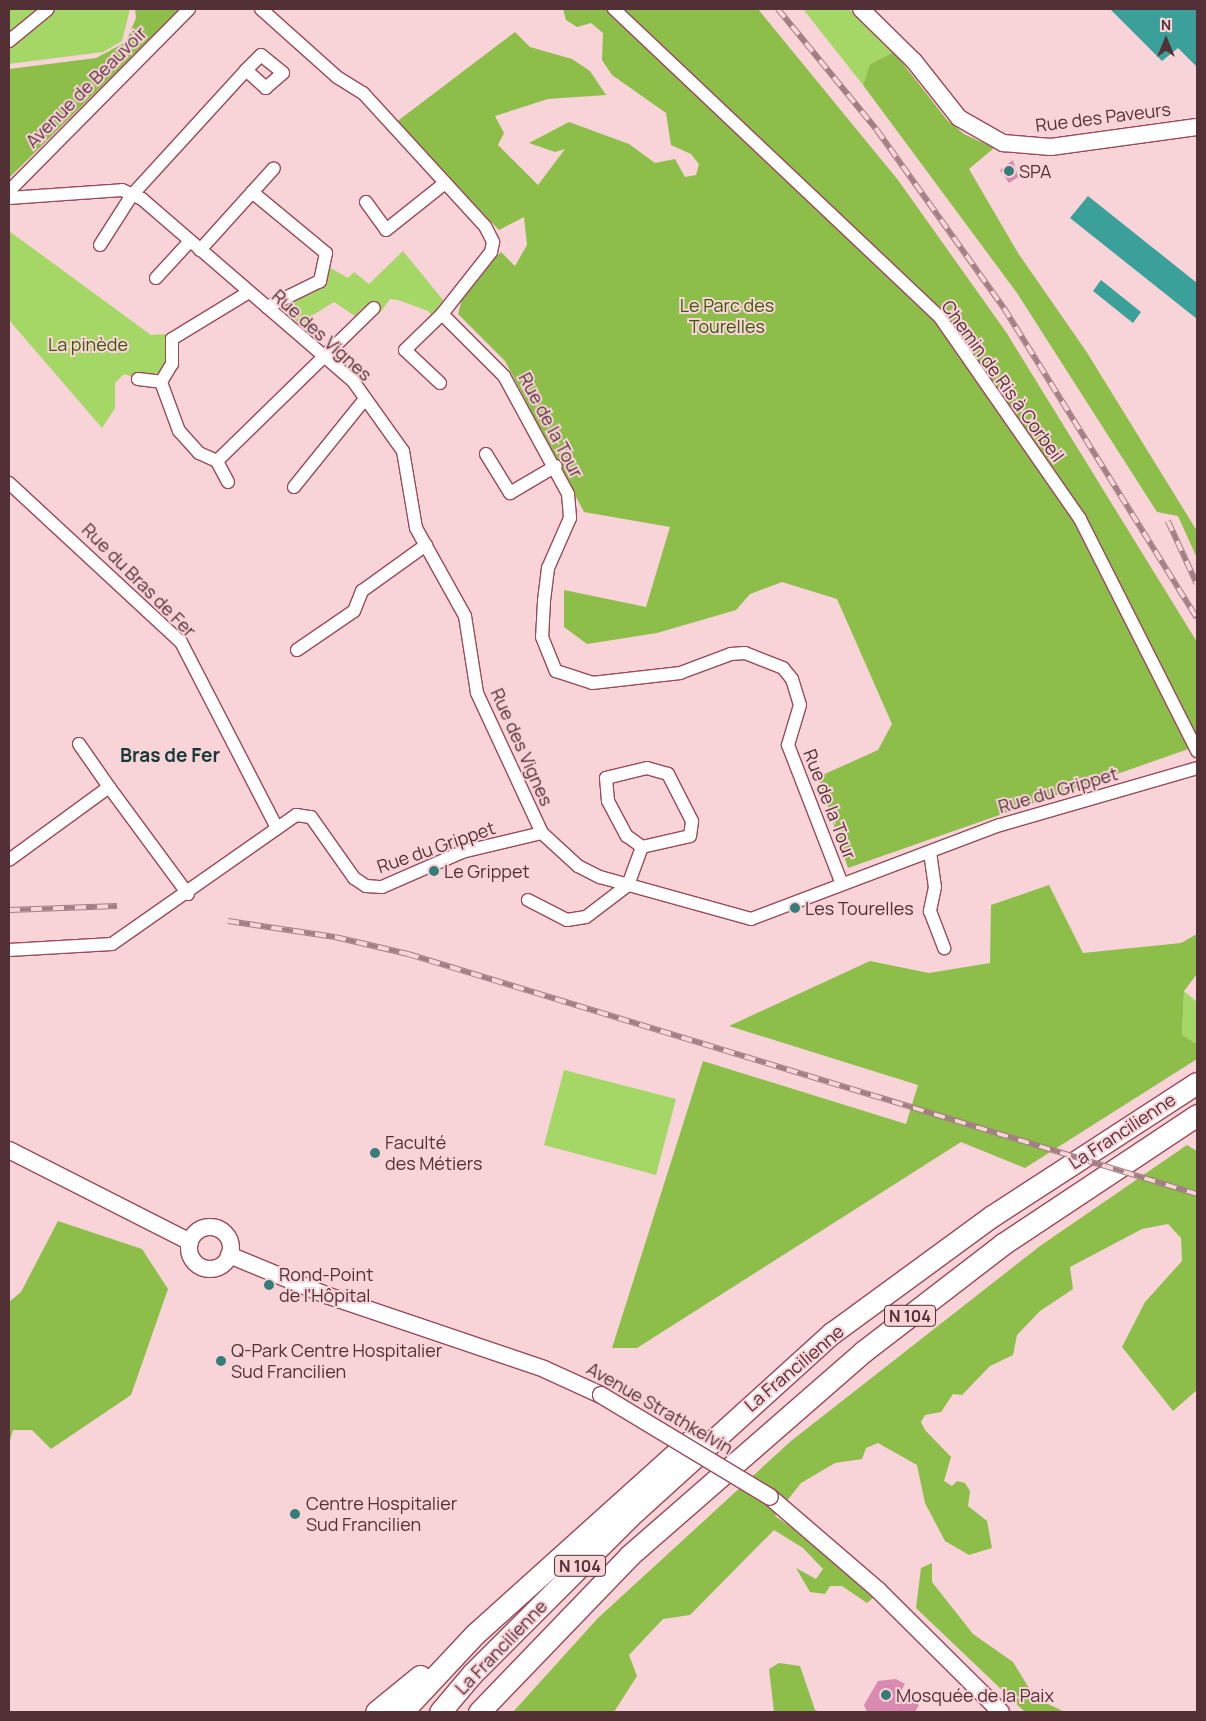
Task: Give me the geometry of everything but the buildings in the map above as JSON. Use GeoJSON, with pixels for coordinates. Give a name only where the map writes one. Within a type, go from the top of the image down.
{"type":"FeatureCollection","features":[{"type":"Feature","properties":{"kind":"highway","name":"La Francilienne"},"geometry":{"type":"LineString","coordinates":[[440,1712],[472,1674],[726,1426],[832,1333],[992,1216],[1197,1083]]}},
{"type":"Feature","properties":{"kind":"highway","name":"La Francilienne"},"geometry":{"type":"LineString","coordinates":[[478,1712],[630,1555],[746,1452],[872,1345],[1003,1244],[1197,1115]]}},
{"type":"Feature","properties":{"kind":"highway"},"geometry":{"type":"LineString","coordinates":[[1083,1190],[1197,1131]]}},
{"type":"Feature","properties":{"kind":"highway"},"geometry":{"type":"LineString","coordinates":[[402,1712],[475,1634],[700,1432],[726,1426]]}},
{"type":"Feature","properties":{"kind":"highway"},"geometry":{"type":"LineString","coordinates":[[376,1712],[457,1640],[475,1634]]}},
{"type":"Feature","properties":{"kind":"street"},"geometry":{"type":"LineString","coordinates":[[9,41],[48,9]]}},
{"type":"Feature","properties":{"kind":"street","name":"Avenue de Beauvoir"},"geometry":{"type":"LineString","coordinates":[[9,191],[189,9]]}},
{"type":"Feature","properties":{"kind":"street"},"geometry":{"type":"LineString","coordinates":[[262,9],[337,77],[363,93],[445,183],[493,242],[486,259],[442,314],[405,350],[440,383]]}},
{"type":"Feature","properties":{"kind":"street","name":"Chemin de Ris à Corbeil"},"geometry":{"type":"LineString","coordinates":[[614,9],[939,316],[1080,519],[1197,751]]}},
{"type":"Feature","properties":{"kind":"street","name":"Rue des Paveurs"},"geometry":{"type":"LineString","coordinates":[[861,9],[914,61],[959,118],[1003,143],[1051,147],[1197,127]]}},
{"type":"Feature","properties":{"kind":"street"},"geometry":{"type":"LineString","coordinates":[[100,244],[132,195],[246,70]]}},
{"type":"Feature","properties":{"kind":"street"},"geometry":{"type":"LineString","coordinates":[[200,250],[274,168]]}},
{"type":"Feature","properties":{"kind":"street"},"geometry":{"type":"LineString","coordinates":[[366,202],[386,230],[445,183]]}},
{"type":"Feature","properties":{"kind":"street","name":"Rue des Vignes"},"geometry":{"type":"LineString","coordinates":[[9,198],[122,190],[132,195],[250,292],[325,358],[365,399],[403,451],[416,528],[465,616],[477,693],[542,833]]}},
{"type":"Feature","properties":{"kind":"street"},"geometry":{"type":"LineString","coordinates":[[252,192],[326,253],[326,266],[320,281],[307,290],[267,307]]}},
{"type":"Feature","properties":{"kind":"street"},"geometry":{"type":"LineString","coordinates":[[156,278],[190,241]]}},
{"type":"Feature","properties":{"kind":"street"},"geometry":{"type":"LineString","coordinates":[[161,382],[172,364],[172,339],[250,292]]}},
{"type":"Feature","properties":{"kind":"street"},"geometry":{"type":"LineString","coordinates":[[217,461],[325,358],[374,308]]}},
{"type":"Feature","properties":{"kind":"street","name":"Rue de la Tour"},"geometry":{"type":"LineString","coordinates":[[442,314],[494,361],[556,466],[568,494],[570,518],[548,568],[544,601],[542,637],[556,671],[592,683],[680,673],[731,654],[745,653],[783,668],[792,679],[800,705],[788,745],[842,884]]}},
{"type":"Feature","properties":{"kind":"street"},"geometry":{"type":"LineString","coordinates":[[138,379],[161,382]]}},
{"type":"Feature","properties":{"kind":"street"},"geometry":{"type":"LineString","coordinates":[[161,382],[179,431],[199,453],[217,461],[228,482]]}},
{"type":"Feature","properties":{"kind":"street"},"geometry":{"type":"LineString","coordinates":[[294,487],[365,399]]}},
{"type":"Feature","properties":{"kind":"street"},"geometry":{"type":"LineString","coordinates":[[486,454],[510,493],[556,466]]}},
{"type":"Feature","properties":{"kind":"street","name":"Rue du Bras de Fer"},"geometry":{"type":"LineString","coordinates":[[9,483],[181,642],[276,826]]}},
{"type":"Feature","properties":{"kind":"street"},"geometry":{"type":"LineString","coordinates":[[296,650],[354,611],[362,591],[426,545]]}},
{"type":"Feature","properties":{"kind":"street"},"geometry":{"type":"LineString","coordinates":[[78,744],[188,894]]}},
{"type":"Feature","properties":{"kind":"street"},"geometry":{"type":"LineString","coordinates":[[646,768],[668,774],[692,821],[690,836],[642,847],[627,836],[608,801],[606,778],[646,768]]}},
{"type":"Feature","properties":{"kind":"street","name":"Rue du Grippet"},"geometry":{"type":"LineString","coordinates":[[9,950],[112,944],[188,894],[276,826],[296,815],[311,817],[354,878],[366,886],[382,887],[462,852],[542,833],[578,866],[628,885],[751,919],[1000,825],[1197,768]]}},
{"type":"Feature","properties":{"kind":"street"},"geometry":{"type":"LineString","coordinates":[[9,860],[109,787]]}},
{"type":"Feature","properties":{"kind":"street"},"geometry":{"type":"LineString","coordinates":[[528,900],[567,920],[602,909],[628,885],[642,847]]}},
{"type":"Feature","properties":{"kind":"street"},"geometry":{"type":"LineString","coordinates":[[930,852],[935,887],[930,911],[944,948]]}},
{"type":"Feature","properties":{"kind":"street"},"geometry":{"type":"LineString","coordinates":[[9,1150],[190,1242]]}},
{"type":"Feature","properties":{"kind":"street"},"geometry":{"type":"LineString","coordinates":[[214,1228],[229,1241],[229,1255],[221,1265],[202,1267],[192,1260],[190,1242],[200,1229],[214,1228]]}},
{"type":"Feature","properties":{"kind":"street","name":"Avenue Strathkelvin"},"geometry":{"type":"LineString","coordinates":[[229,1255],[326,1294],[544,1368],[601,1395],[770,1497],[878,1590],[1001,1712]]}},
{"type":"Feature","properties":{"kind":"green space"},"geometry":{"type":"Polygon","coordinates":[[[9,9],[48,9],[9,41],[9,9]]]}},
{"type":"Feature","properties":{"kind":"green space"},"geometry":{"type":"Polygon","coordinates":[[[55,9],[130,9],[122,41],[103,52],[9,64],[9,49],[55,9]]]}},
{"type":"Feature","properties":{"kind":"green space"},"geometry":{"type":"Polygon","coordinates":[[[135,9],[180,9],[9,178],[9,69],[96,58],[126,42],[136,18],[135,9]]]}},
{"type":"Feature","properties":{"kind":"green space","name":"Le Parc des Tourelles"},"geometry":{"type":"Polygon","coordinates":[[[563,9],[758,9],[898,180],[1006,332],[1197,642],[1197,746],[848,868],[818,777],[878,750],[892,724],[837,599],[782,582],[750,594],[736,610],[657,633],[587,644],[564,627],[564,590],[646,607],[670,527],[584,512],[505,361],[458,314],[465,287],[501,252],[515,266],[527,245],[524,217],[499,230],[395,123],[515,32],[530,47],[572,59],[590,71],[606,95],[548,99],[495,116],[504,133],[498,145],[538,185],[565,149],[555,152],[529,143],[569,122],[629,144],[655,163],[675,159],[685,177],[696,175],[699,164],[691,154],[671,145],[666,113],[612,75],[602,60],[603,33],[591,23],[577,27],[566,20],[563,9]]]}},
{"type":"Feature","properties":{"kind":"green space"},"geometry":{"type":"Polygon","coordinates":[[[803,9],[849,9],[894,52],[870,64],[863,85],[803,9]]]}},
{"type":"Feature","properties":{"kind":"green space"},"geometry":{"type":"Polygon","coordinates":[[[894,52],[947,120],[964,134],[994,148],[969,169],[1018,253],[1086,351],[1197,531],[1197,558],[1178,516],[1157,512],[1017,293],[863,85],[870,64],[894,52]]]}},
{"type":"Feature","properties":{"kind":"green space","name":"La pinède"},"geometry":{"type":"Polygon","coordinates":[[[9,231],[151,335],[167,334],[169,358],[163,377],[138,379],[124,374],[115,383],[115,408],[102,428],[9,320],[9,231]]]}},
{"type":"Feature","properties":{"kind":"green space"},"geometry":{"type":"Polygon","coordinates":[[[403,251],[447,305],[436,320],[428,311],[390,299],[379,314],[363,308],[355,316],[334,302],[308,318],[304,329],[286,310],[286,305],[327,266],[348,278],[354,272],[369,284],[403,251]]]}},
{"type":"Feature","properties":{"kind":"green space"},"geometry":{"type":"Polygon","coordinates":[[[1049,885],[1083,953],[1181,943],[1197,934],[1197,974],[1184,991],[1182,1035],[1197,1044],[1197,1059],[1025,1168],[961,1142],[637,1348],[612,1348],[703,1061],[906,1124],[918,1085],[729,1026],[870,961],[929,973],[990,963],[991,905],[1049,885]]]}},
{"type":"Feature","properties":{"kind":"green space"},"geometry":{"type":"Polygon","coordinates":[[[1184,991],[1197,1002],[1197,1044],[1182,1035],[1184,991]]]}},
{"type":"Feature","properties":{"kind":"green space"},"geometry":{"type":"Polygon","coordinates":[[[564,1070],[676,1099],[656,1175],[544,1145],[564,1070]]]}},
{"type":"Feature","properties":{"kind":"green space"},"geometry":{"type":"Polygon","coordinates":[[[1187,1145],[1197,1151],[1197,1390],[1173,1411],[1122,1347],[1145,1302],[1182,1261],[1181,1238],[1168,1224],[1142,1229],[1070,1267],[1073,1289],[1040,1311],[1017,1335],[1013,1355],[990,1366],[962,1395],[953,1394],[941,1412],[925,1415],[921,1422],[925,1430],[951,1457],[944,1481],[952,1486],[957,1481],[965,1483],[970,1491],[968,1506],[987,1521],[992,1548],[969,1555],[945,1541],[925,1503],[917,1465],[878,1443],[866,1448],[862,1459],[835,1463],[801,1483],[775,1516],[816,1544],[873,1598],[867,1603],[842,1586],[830,1586],[825,1594],[810,1592],[796,1568],[816,1579],[823,1569],[803,1548],[774,1530],[690,1615],[663,1619],[629,1655],[637,1676],[614,1712],[513,1712],[598,1618],[791,1441],[1040,1246],[1187,1145]]]}},
{"type":"Feature","properties":{"kind":"green space"},"geometry":{"type":"Polygon","coordinates":[[[58,1221],[142,1249],[168,1289],[131,1395],[51,1449],[32,1430],[13,1430],[9,1444],[9,1302],[21,1292],[58,1221]]]}},
{"type":"Feature","properties":{"kind":"green space"},"geometry":{"type":"Polygon","coordinates":[[[932,1563],[932,1582],[973,1634],[1013,1662],[1029,1688],[1048,1704],[1065,1712],[1025,1712],[916,1608],[921,1568],[932,1563]]]}},
{"type":"Feature","properties":{"kind":"green space"},"geometry":{"type":"Polygon","coordinates":[[[779,1663],[800,1666],[815,1710],[821,1712],[774,1712],[769,1669],[779,1663]]]}},
{"type":"Feature","properties":{"kind":"water"},"geometry":{"type":"Polygon","coordinates":[[[1110,9],[1197,9],[1197,67],[1178,48],[1162,61],[1110,9]]]}},
{"type":"Feature","properties":{"kind":"water"},"geometry":{"type":"Polygon","coordinates":[[[1088,196],[1197,283],[1197,319],[1070,218],[1088,196]]]}},
{"type":"Feature","properties":{"kind":"water"},"geometry":{"type":"Polygon","coordinates":[[[1101,280],[1141,312],[1133,323],[1093,291],[1101,280]]]}},
{"type":"Feature","properties":{"kind":"railway"},"geometry":{"type":"LineString","coordinates":[[778,9],[877,130],[1004,308],[1197,618]]}},
{"type":"Feature","properties":{"kind":"railway"},"geometry":{"type":"LineString","coordinates":[[1168,521],[1197,584]]}},
{"type":"Feature","properties":{"kind":"railway"},"geometry":{"type":"LineString","coordinates":[[9,910],[117,906]]}},
{"type":"Feature","properties":{"kind":"railway"},"geometry":{"type":"LineString","coordinates":[[228,921],[335,937],[408,954],[1197,1194]]}},
{"type":"Feature","properties":{"kind":"place","name":"SPA"},"geometry":{"type":"Point","coordinates":[1009,171]}},
{"type":"Feature","properties":{"kind":"place","name":"Le Grippet"},"geometry":{"type":"Point","coordinates":[434,871]}},
{"type":"Feature","properties":{"kind":"place","name":"Les Tourelles"},"geometry":{"type":"Point","coordinates":[795,908]}},
{"type":"Feature","properties":{"kind":"place","name":"Faculté des Métiers"},"geometry":{"type":"Point","coordinates":[375,1153]}},
{"type":"Feature","properties":{"kind":"place","name":"Rond-Point de l'Hôpital"},"geometry":{"type":"Point","coordinates":[269,1285]}},
{"type":"Feature","properties":{"kind":"place","name":"Q-Park Centre Hospitalier Sud Francilien"},"geometry":{"type":"Point","coordinates":[221,1361]}},
{"type":"Feature","properties":{"kind":"place","name":"Centre Hospitalier Sud Francilien"},"geometry":{"type":"Point","coordinates":[295,1514]}},
{"type":"Feature","properties":{"kind":"place","name":"Mosquée de la Paix"},"geometry":{"type":"Point","coordinates":[886,1695]}},
{"type":"Feature","properties":{"kind":"district","name":"Bras de Fer"},"geometry":{"type":"Point","coordinates":[170,756]}}]}
